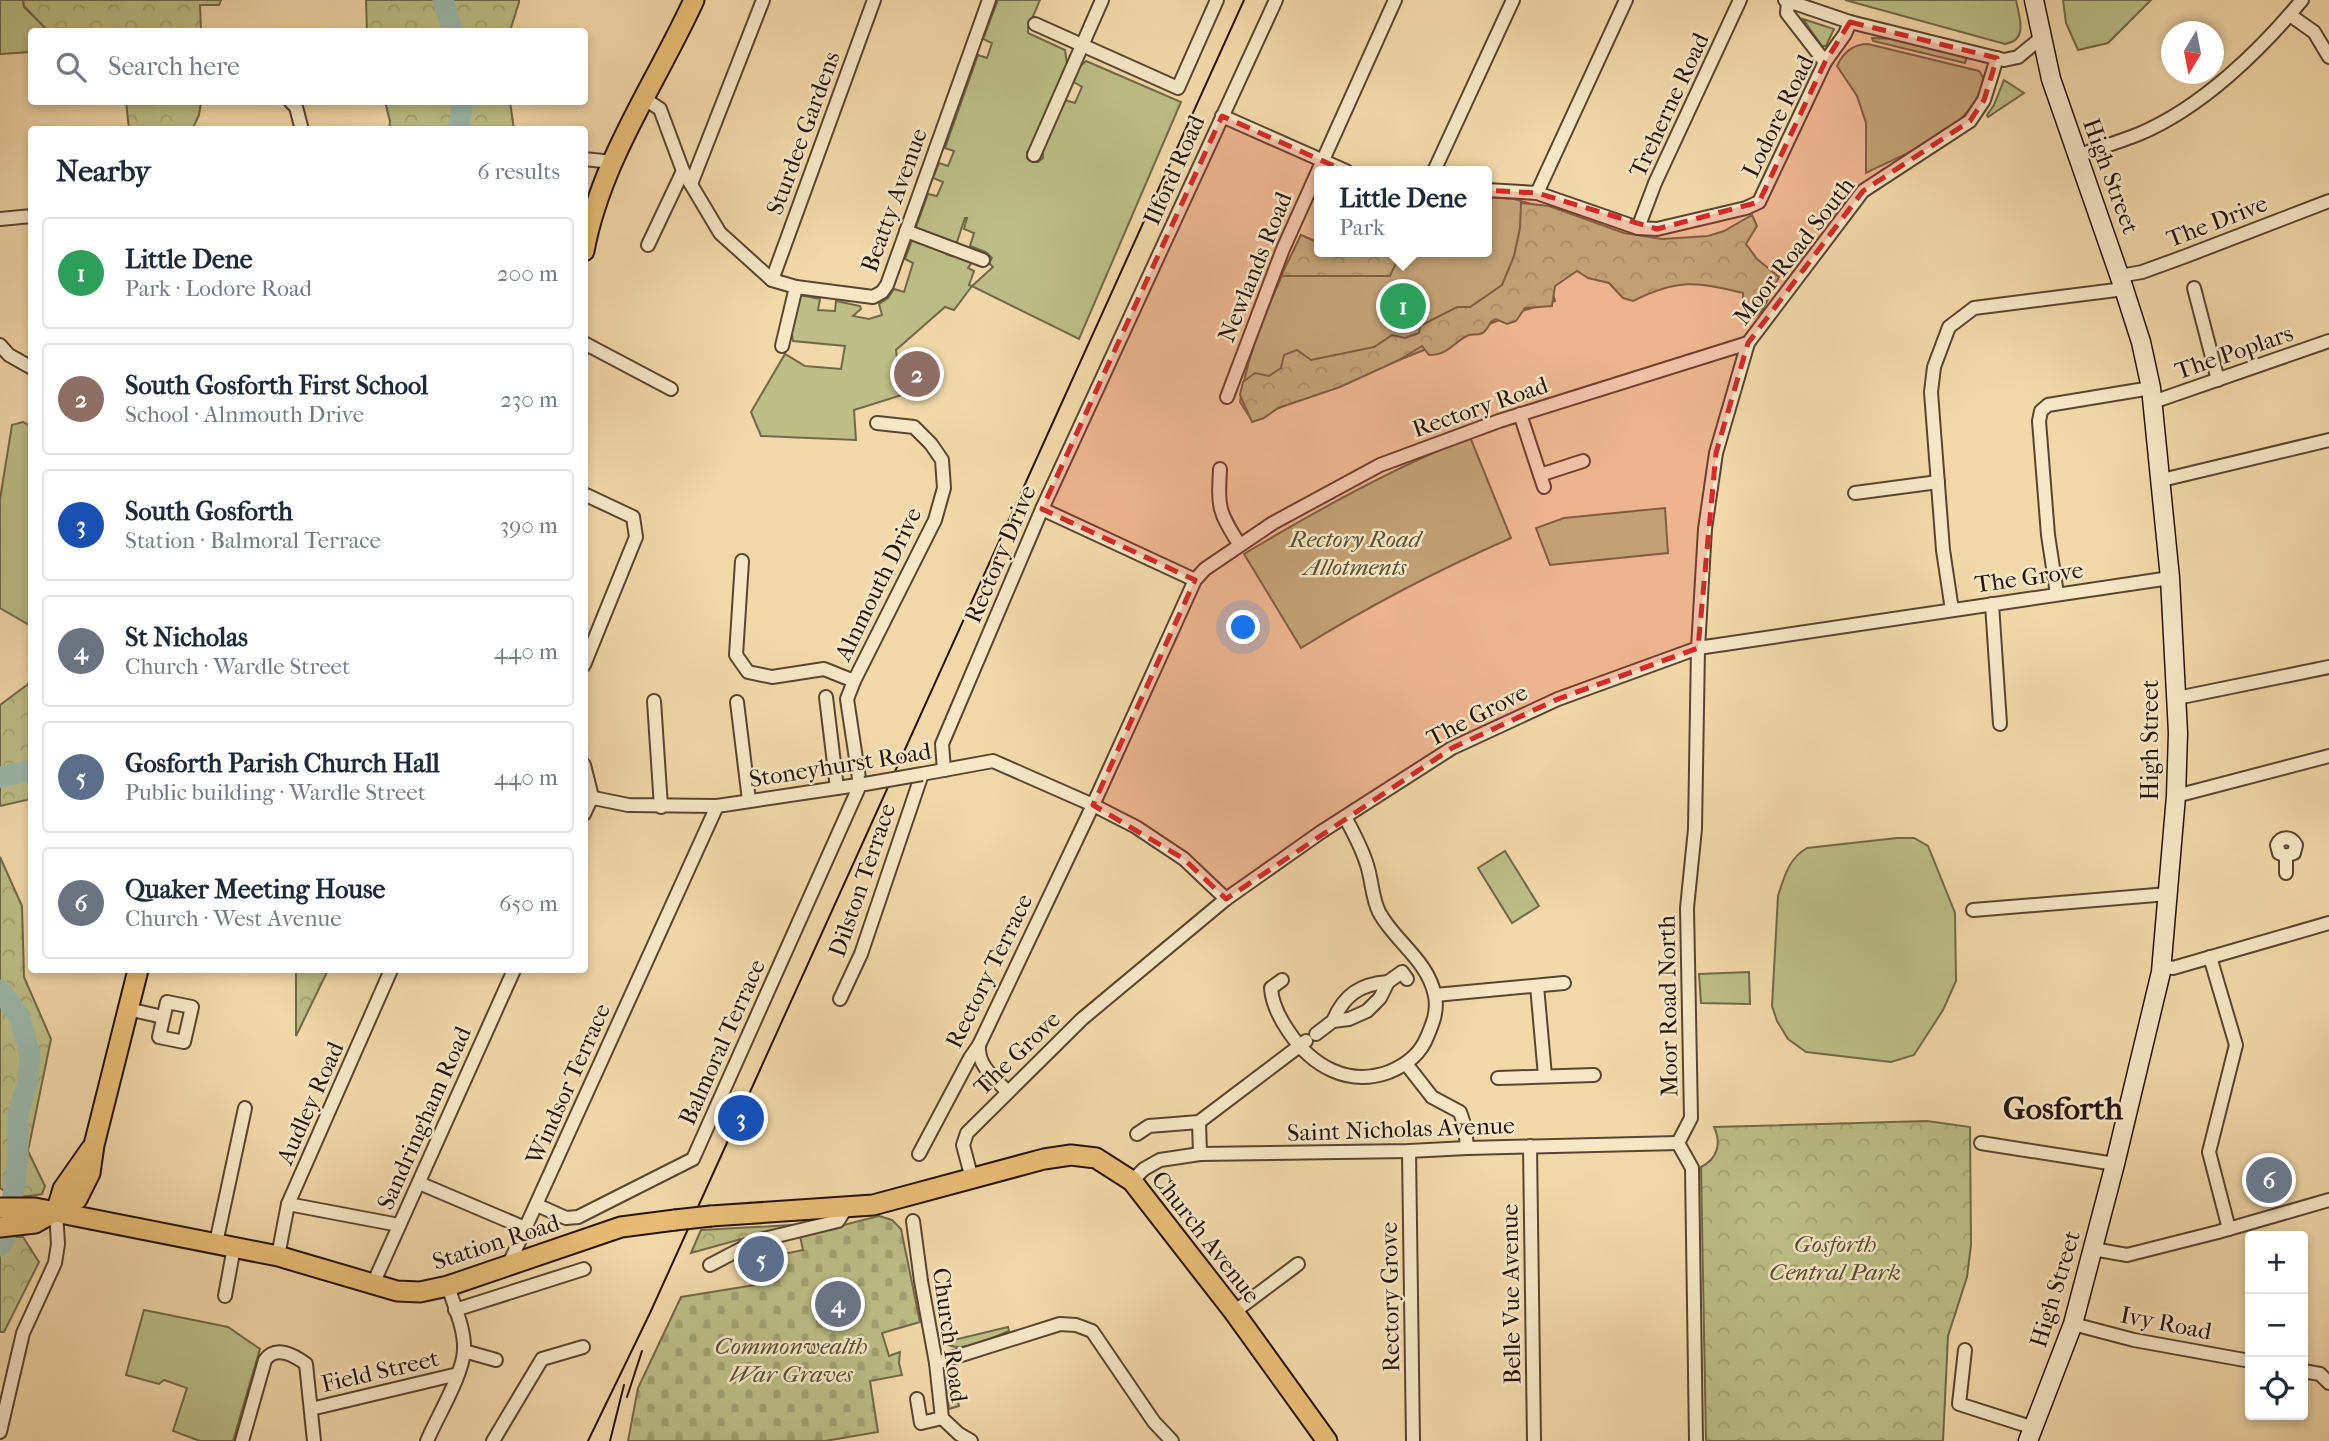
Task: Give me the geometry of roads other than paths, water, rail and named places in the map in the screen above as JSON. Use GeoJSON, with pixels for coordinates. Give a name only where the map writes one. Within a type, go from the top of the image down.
{"type":"FeatureCollection","features":[{"type":"Feature","properties":{"kind":"main road"},"geometry":{"type":"LineString","coordinates":[[588,234],[596,200],[611,162],[694,0]]}},
{"type":"Feature","properties":{"kind":"main road","name":"High Street"},"geometry":{"type":"LineString","coordinates":[[2031,1435],[2073,1324],[2115,1164],[2162,966],[2176,796],[2177,698],[2162,480],[2152,395],[2141,342],[2122,282],[2052,82],[2034,0]]}},
{"type":"Feature","properties":{"kind":"main road"},"geometry":{"type":"LineString","coordinates":[[56,1212],[63,1189],[94,1145],[137,973]]}},
{"type":"Feature","properties":{"kind":"main road","name":"Church Avenue"},"geometry":{"type":"LineString","coordinates":[[873,1205],[1044,1159],[1071,1155],[1096,1158],[1132,1181],[1234,1312],[1327,1441]]}},
{"type":"Feature","properties":{"kind":"main road","name":"Station Road"},"geometry":{"type":"LineString","coordinates":[[7,1217],[56,1212],[278,1256],[397,1291],[421,1292],[448,1286],[621,1227],[711,1216],[873,1205]]}},
{"type":"Feature","properties":{"kind":"street"},"geometry":{"type":"LineString","coordinates":[[691,184],[763,0]]}},
{"type":"Feature","properties":{"kind":"street","name":"Sturdee Gardens"},"geometry":{"type":"LineString","coordinates":[[772,280],[874,0]]}},
{"type":"Feature","properties":{"kind":"street","name":"Beatty Avenue"},"geometry":{"type":"LineString","coordinates":[[645,99],[660,109],[683,171],[720,233],[772,280],[796,287],[873,297],[887,285],[989,0]]}},
{"type":"Feature","properties":{"kind":"street"},"geometry":{"type":"LineString","coordinates":[[1034,155],[1102,0]]}},
{"type":"Feature","properties":{"kind":"street"},"geometry":{"type":"LineString","coordinates":[[1035,24],[1178,88],[1217,0]]}},
{"type":"Feature","properties":{"kind":"street","name":"Ilford Road"},"geometry":{"type":"LineString","coordinates":[[1111,358],[1276,0]]}},
{"type":"Feature","properties":{"kind":"street","name":"Newlands Road"},"geometry":{"type":"LineString","coordinates":[[1318,166],[1395,0]]}},
{"type":"Feature","properties":{"kind":"street"},"geometry":{"type":"LineString","coordinates":[[1436,166],[1513,0]]}},
{"type":"Feature","properties":{"kind":"street"},"geometry":{"type":"LineString","coordinates":[[1537,193],[1626,0]]}},
{"type":"Feature","properties":{"kind":"street","name":"Treherne Road"},"geometry":{"type":"LineString","coordinates":[[1638,228],[1655,183],[1740,0]]}},
{"type":"Feature","properties":{"kind":"street"},"geometry":{"type":"LineString","coordinates":[[1825,62],[1787,13],[1786,0],[1850,22],[2009,60],[2018,57],[2041,38]]}},
{"type":"Feature","properties":{"kind":"street"},"geometry":{"type":"LineString","coordinates":[[2077,156],[2140,133],[2176,115],[2261,47],[2302,0]]}},
{"type":"Feature","properties":{"kind":"street"},"geometry":{"type":"LineString","coordinates":[[2290,15],[2314,32],[2329,57]]}},
{"type":"Feature","properties":{"kind":"street","name":"Lodore Road"},"geometry":{"type":"LineString","coordinates":[[1492,190],[1537,193],[1638,228],[1657,229],[1746,208],[1759,202],[1825,62],[1845,34],[1850,22]]}},
{"type":"Feature","properties":{"kind":"street","name":"Moor Road South"},"geometry":{"type":"LineString","coordinates":[[1698,648],[1705,529],[1716,453],[1748,343],[1863,191],[1970,121],[1984,100],[1997,58]]}},
{"type":"Feature","properties":{"kind":"street"},"geometry":{"type":"LineString","coordinates":[[294,105],[302,126]]}},
{"type":"Feature","properties":{"kind":"street"},"geometry":{"type":"LineString","coordinates":[[1222,116],[1335,166]]}},
{"type":"Feature","properties":{"kind":"street"},"geometry":{"type":"LineString","coordinates":[[588,159],[611,162]]}},
{"type":"Feature","properties":{"kind":"street"},"geometry":{"type":"LineString","coordinates":[[648,245],[683,171]]}},
{"type":"Feature","properties":{"kind":"street","name":"Newlands Road"},"geometry":{"type":"LineString","coordinates":[[1227,397],[1283,249],[1314,176]]}},
{"type":"Feature","properties":{"kind":"street","name":"The Drive"},"geometry":{"type":"LineString","coordinates":[[1952,610],[1943,550],[1931,392],[1934,367],[1950,327],[1974,308],[2122,282],[2329,201]]}},
{"type":"Feature","properties":{"kind":"street"},"geometry":{"type":"LineString","coordinates":[[0,219],[28,216]]}},
{"type":"Feature","properties":{"kind":"street"},"geometry":{"type":"LineString","coordinates":[[906,231],[983,260]]}},
{"type":"Feature","properties":{"kind":"street"},"geometry":{"type":"LineString","coordinates":[[782,346],[796,287]]}},
{"type":"Feature","properties":{"kind":"street"},"geometry":{"type":"LineString","coordinates":[[2194,288],[2218,380]]}},
{"type":"Feature","properties":{"kind":"street","name":"The Poplars"},"geometry":{"type":"LineString","coordinates":[[2057,594],[2048,535],[2039,421],[2041,411],[2048,405],[2152,395],[2218,380],[2329,341]]}},
{"type":"Feature","properties":{"kind":"street","name":"Rectory Road"},"geometry":{"type":"LineString","coordinates":[[1093,805],[1195,580],[1205,569],[1239,544],[1380,465],[1520,414],[1748,343]]}},
{"type":"Feature","properties":{"kind":"street"},"geometry":{"type":"LineString","coordinates":[[0,345],[9,355],[28,366]]}},
{"type":"Feature","properties":{"kind":"street"},"geometry":{"type":"LineString","coordinates":[[588,345],[671,389]]}},
{"type":"Feature","properties":{"kind":"street","name":"Rectory Drive"},"geometry":{"type":"LineString","coordinates":[[944,770],[942,744],[1042,509],[1111,358]]}},
{"type":"Feature","properties":{"kind":"street"},"geometry":{"type":"LineString","coordinates":[[1520,414],[1542,481],[1583,461]]}},
{"type":"Feature","properties":{"kind":"street","name":"Alnmouth Drive"},"geometry":{"type":"LineString","coordinates":[[862,784],[848,699],[854,681],[935,520],[944,488],[942,460],[923,435],[914,427],[877,423]]}},
{"type":"Feature","properties":{"kind":"street"},"geometry":{"type":"LineString","coordinates":[[2162,480],[2329,440]]}},
{"type":"Feature","properties":{"kind":"street"},"geometry":{"type":"LineString","coordinates":[[1220,469],[1220,513],[1239,544]]}},
{"type":"Feature","properties":{"kind":"street"},"geometry":{"type":"LineString","coordinates":[[1855,493],[1938,482]]}},
{"type":"Feature","properties":{"kind":"street"},"geometry":{"type":"LineString","coordinates":[[588,496],[633,517],[636,537],[588,655]]}},
{"type":"Feature","properties":{"kind":"street"},"geometry":{"type":"LineString","coordinates":[[1042,509],[1195,580]]}},
{"type":"Feature","properties":{"kind":"street","name":"Alnmouth Drive"},"geometry":{"type":"LineString","coordinates":[[743,561],[737,654],[748,672],[772,677],[824,669],[854,681]]}},
{"type":"Feature","properties":{"kind":"street","name":"The Grove"},"geometry":{"type":"LineString","coordinates":[[972,1179],[963,1145],[967,1133],[1082,1019],[1226,899],[1452,748],[1558,699],[1698,648],[2170,578]]}},
{"type":"Feature","properties":{"kind":"street"},"geometry":{"type":"LineString","coordinates":[[1992,604],[2000,724]]}},
{"type":"Feature","properties":{"kind":"street","name":"Moor Road North"},"geometry":{"type":"LineString","coordinates":[[1678,1143],[1691,1118],[1687,908],[1695,829],[1698,648]]}},
{"type":"Feature","properties":{"kind":"street"},"geometry":{"type":"LineString","coordinates":[[2177,698],[2329,667]]}},
{"type":"Feature","properties":{"kind":"street"},"geometry":{"type":"LineString","coordinates":[[826,697],[837,788]]}},
{"type":"Feature","properties":{"kind":"street"},"geometry":{"type":"LineString","coordinates":[[654,701],[661,807]]}},
{"type":"Feature","properties":{"kind":"street"},"geometry":{"type":"LineString","coordinates":[[737,702],[749,800]]}},
{"type":"Feature","properties":{"kind":"street"},"geometry":{"type":"LineString","coordinates":[[2176,796],[2329,756]]}},
{"type":"Feature","properties":{"kind":"street","name":"Stoneyhurst Road"},"geometry":{"type":"LineString","coordinates":[[588,796],[628,805],[717,806],[993,761],[1136,827],[1184,859],[1226,899]]}},
{"type":"Feature","properties":{"kind":"street","name":"Dilston Terrace"},"geometry":{"type":"LineString","coordinates":[[840,999],[861,954],[922,774]]}},
{"type":"Feature","properties":{"kind":"street","name":"Balmoral Terrace"},"geometry":{"type":"LineString","coordinates":[[537,1205],[566,1219],[578,1217],[694,1158],[862,784]]}},
{"type":"Feature","properties":{"kind":"street","name":"Rectory Terrace"},"geometry":{"type":"LineString","coordinates":[[919,1154],[979,1045],[1093,805]]}},
{"type":"Feature","properties":{"kind":"street","name":"Windsor Terrace"},"geometry":{"type":"LineString","coordinates":[[509,1264],[717,806]]}},
{"type":"Feature","properties":{"kind":"street"},"geometry":{"type":"LineString","coordinates":[[1345,817],[1365,858],[1379,911],[1403,946],[1418,959]]}},
{"type":"Feature","properties":{"kind":"street"},"geometry":{"type":"LineString","coordinates":[[2286,856],[2286,873]]}},
{"type":"Feature","properties":{"kind":"street"},"geometry":{"type":"LineString","coordinates":[[1973,910],[2168,894]]}},
{"type":"Feature","properties":{"kind":"street"},"geometry":{"type":"LineString","coordinates":[[2162,966],[2173,968],[2329,923]]}},
{"type":"Feature","properties":{"kind":"street"},"geometry":{"type":"LineString","coordinates":[[2210,957],[2236,1045],[2210,1152],[2229,1229]]}},
{"type":"Feature","properties":{"kind":"street"},"geometry":{"type":"LineString","coordinates":[[1137,1134],[1149,1126],[1199,1122],[1333,1021],[1339,1007],[1353,991],[1371,983],[1388,982],[1410,974],[1418,959]]}},
{"type":"Feature","properties":{"kind":"street"},"geometry":{"type":"LineString","coordinates":[[1410,974],[1418,959]]}},
{"type":"Feature","properties":{"kind":"street","name":"Audley Road"},"geometry":{"type":"LineString","coordinates":[[278,1256],[288,1204],[390,973]]}},
{"type":"Feature","properties":{"kind":"street","name":"Sandringham Road"},"geometry":{"type":"LineString","coordinates":[[373,1283],[513,973]]}},
{"type":"Feature","properties":{"kind":"street"},"geometry":{"type":"LineString","coordinates":[[1410,974],[1435,995],[1564,983]]}},
{"type":"Feature","properties":{"kind":"street"},"geometry":{"type":"LineString","coordinates":[[1282,980],[1271,988],[1272,1000],[1283,1024],[1307,1041],[1325,1068],[1346,1076],[1366,1078],[1407,1065],[1425,1042],[1435,1018],[1435,995]]}},
{"type":"Feature","properties":{"kind":"street"},"geometry":{"type":"LineString","coordinates":[[1333,1021],[1349,1019],[1367,1011],[1380,998],[1388,982]]}},
{"type":"Feature","properties":{"kind":"street"},"geometry":{"type":"LineString","coordinates":[[1537,986],[1545,1076]]}},
{"type":"Feature","properties":{"kind":"street"},"geometry":{"type":"LineString","coordinates":[[128,1009],[163,1017]]}},
{"type":"Feature","properties":{"kind":"street"},"geometry":{"type":"LineString","coordinates":[[979,1045],[978,1055],[982,1064],[1007,1091]]}},
{"type":"Feature","properties":{"kind":"street"},"geometry":{"type":"LineString","coordinates":[[1407,1065],[1432,1097],[1460,1112],[1467,1148]]}},
{"type":"Feature","properties":{"kind":"street"},"geometry":{"type":"LineString","coordinates":[[1498,1078],[1594,1075]]}},
{"type":"Feature","properties":{"kind":"street"},"geometry":{"type":"LineString","coordinates":[[226,1296],[225,1245],[245,1108]]}},
{"type":"Feature","properties":{"kind":"street"},"geometry":{"type":"LineString","coordinates":[[1199,1122],[1200,1154]]}},
{"type":"Feature","properties":{"kind":"street"},"geometry":{"type":"LineString","coordinates":[[1678,1143],[1692,1168],[1696,1441]]}},
{"type":"Feature","properties":{"kind":"street","name":"Saint Nicholas Avenue"},"geometry":{"type":"LineString","coordinates":[[1132,1181],[1144,1169],[1160,1160],[1200,1154],[1678,1143]]}},
{"type":"Feature","properties":{"kind":"street"},"geometry":{"type":"LineString","coordinates":[[1980,1143],[2115,1164]]}},
{"type":"Feature","properties":{"kind":"street","name":"Belle Vue Avenue"},"geometry":{"type":"LineString","coordinates":[[1530,1146],[1534,1441]]}},
{"type":"Feature","properties":{"kind":"street","name":"Rectory Grove"},"geometry":{"type":"LineString","coordinates":[[1409,1151],[1413,1441]]}},
{"type":"Feature","properties":{"kind":"street"},"geometry":{"type":"LineString","coordinates":[[419,1183],[525,1228]]}},
{"type":"Feature","properties":{"kind":"street"},"geometry":{"type":"LineString","coordinates":[[2093,1249],[2127,1255],[2329,1200]]}},
{"type":"Feature","properties":{"kind":"street"},"geometry":{"type":"LineString","coordinates":[[288,1204],[399,1225]]}},
{"type":"Feature","properties":{"kind":"street"},"geometry":{"type":"LineString","coordinates":[[710,1265],[756,1241],[838,1221],[846,1208]]}},
{"type":"Feature","properties":{"kind":"street"},"geometry":{"type":"LineString","coordinates":[[0,1432],[23,1333],[55,1263],[58,1244],[56,1212]]}},
{"type":"Feature","properties":{"kind":"street","name":"Church Road"},"geometry":{"type":"LineString","coordinates":[[913,1221],[942,1418],[971,1441]]}},
{"type":"Feature","properties":{"kind":"street"},"geometry":{"type":"LineString","coordinates":[[1234,1312],[1298,1264]]}},
{"type":"Feature","properties":{"kind":"street"},"geometry":{"type":"LineString","coordinates":[[455,1310],[584,1269]]}},
{"type":"Feature","properties":{"kind":"street"},"geometry":{"type":"LineString","coordinates":[[431,1439],[458,1374],[464,1351],[448,1286]]}},
{"type":"Feature","properties":{"kind":"street"},"geometry":{"type":"LineString","coordinates":[[936,1363],[1060,1324],[1076,1325],[1092,1331],[1154,1422],[1172,1441]]}},
{"type":"Feature","properties":{"kind":"street","name":"Ivy Road"},"geometry":{"type":"LineString","coordinates":[[2073,1324],[2134,1340],[2245,1360]]}},
{"type":"Feature","properties":{"kind":"street"},"geometry":{"type":"LineString","coordinates":[[493,1441],[542,1359],[583,1347]]}},
{"type":"Feature","properties":{"kind":"street"},"geometry":{"type":"LineString","coordinates":[[1965,1350],[1959,1404],[2031,1435]]}},
{"type":"Feature","properties":{"kind":"street"},"geometry":{"type":"LineString","coordinates":[[464,1351],[496,1360]]}},
{"type":"Feature","properties":{"kind":"street"},"geometry":{"type":"LineString","coordinates":[[242,1441],[267,1357],[282,1352],[306,1364],[314,1441]]}},
{"type":"Feature","properties":{"kind":"street"},"geometry":{"type":"LineString","coordinates":[[2308,1372],[2320,1374],[2329,1382]]}},
{"type":"Feature","properties":{"kind":"street","name":"Field Street"},"geometry":{"type":"LineString","coordinates":[[311,1409],[458,1374]]}},
{"type":"Feature","properties":{"kind":"street"},"geometry":{"type":"LineString","coordinates":[[917,1399],[921,1423],[942,1418]]}},
{"type":"Feature","properties":{"kind":"waterway"},"geometry":{"type":"LineString","coordinates":[[443,0],[452,28]]}},
{"type":"Feature","properties":{"kind":"waterway"},"geometry":{"type":"LineString","coordinates":[[459,126],[462,105]]}},
{"type":"Feature","properties":{"kind":"waterway"},"geometry":{"type":"LineString","coordinates":[[0,777],[28,771]]}},
{"type":"Feature","properties":{"kind":"waterway"},"geometry":{"type":"LineString","coordinates":[[0,990],[20,1017],[30,1056],[28,1081],[18,1113],[18,1155],[14,1189],[5,1238],[0,1246]]}},
{"type":"Feature","properties":{"kind":"tram line"},"geometry":{"type":"LineString","coordinates":[[588,1441],[650,1313],[1244,0]]}},
{"type":"Feature","properties":{"kind":"tram line"},"geometry":{"type":"LineString","coordinates":[[627,1397],[642,1351]]}},
{"type":"Feature","properties":{"kind":"tram line"},"geometry":{"type":"LineString","coordinates":[[610,1441],[624,1385]]}},
{"type":"Feature","properties":{"kind":"place","name":"Little Dene"},"geometry":{"type":"Point","coordinates":[1403,306]}},
{"type":"Feature","properties":{"kind":"place","name":"South Gosforth First School"},"geometry":{"type":"Point","coordinates":[917,374]}},
{"type":"Feature","properties":{"kind":"place","name":"South Gosforth"},"geometry":{"type":"Point","coordinates":[741,1118]}},
{"type":"Feature","properties":{"kind":"place","name":"Quaker Meeting House"},"geometry":{"type":"Point","coordinates":[2269,1180]}},
{"type":"Feature","properties":{"kind":"place","name":"Gosforth Parish Church Hall"},"geometry":{"type":"Point","coordinates":[761,1259]}},
{"type":"Feature","properties":{"kind":"place","name":"St Nicholas"},"geometry":{"type":"Point","coordinates":[838,1304]}},
{"type":"Feature","properties":{"kind":"district","name":"Gosforth"},"geometry":{"type":"Point","coordinates":[2063,1108]}},
{"type":"Feature","properties":{"kind":"park label","name":"Rectory Road Allotments"},"geometry":{"type":"Point","coordinates":[1355,553]}},
{"type":"Feature","properties":{"kind":"park label","name":"Gosforth Central Park"},"geometry":{"type":"Point","coordinates":[1835,1258]}},
{"type":"Feature","properties":{"kind":"park label","name":"Commonwealth War Graves"},"geometry":{"type":"Point","coordinates":[791,1360]}}]}
